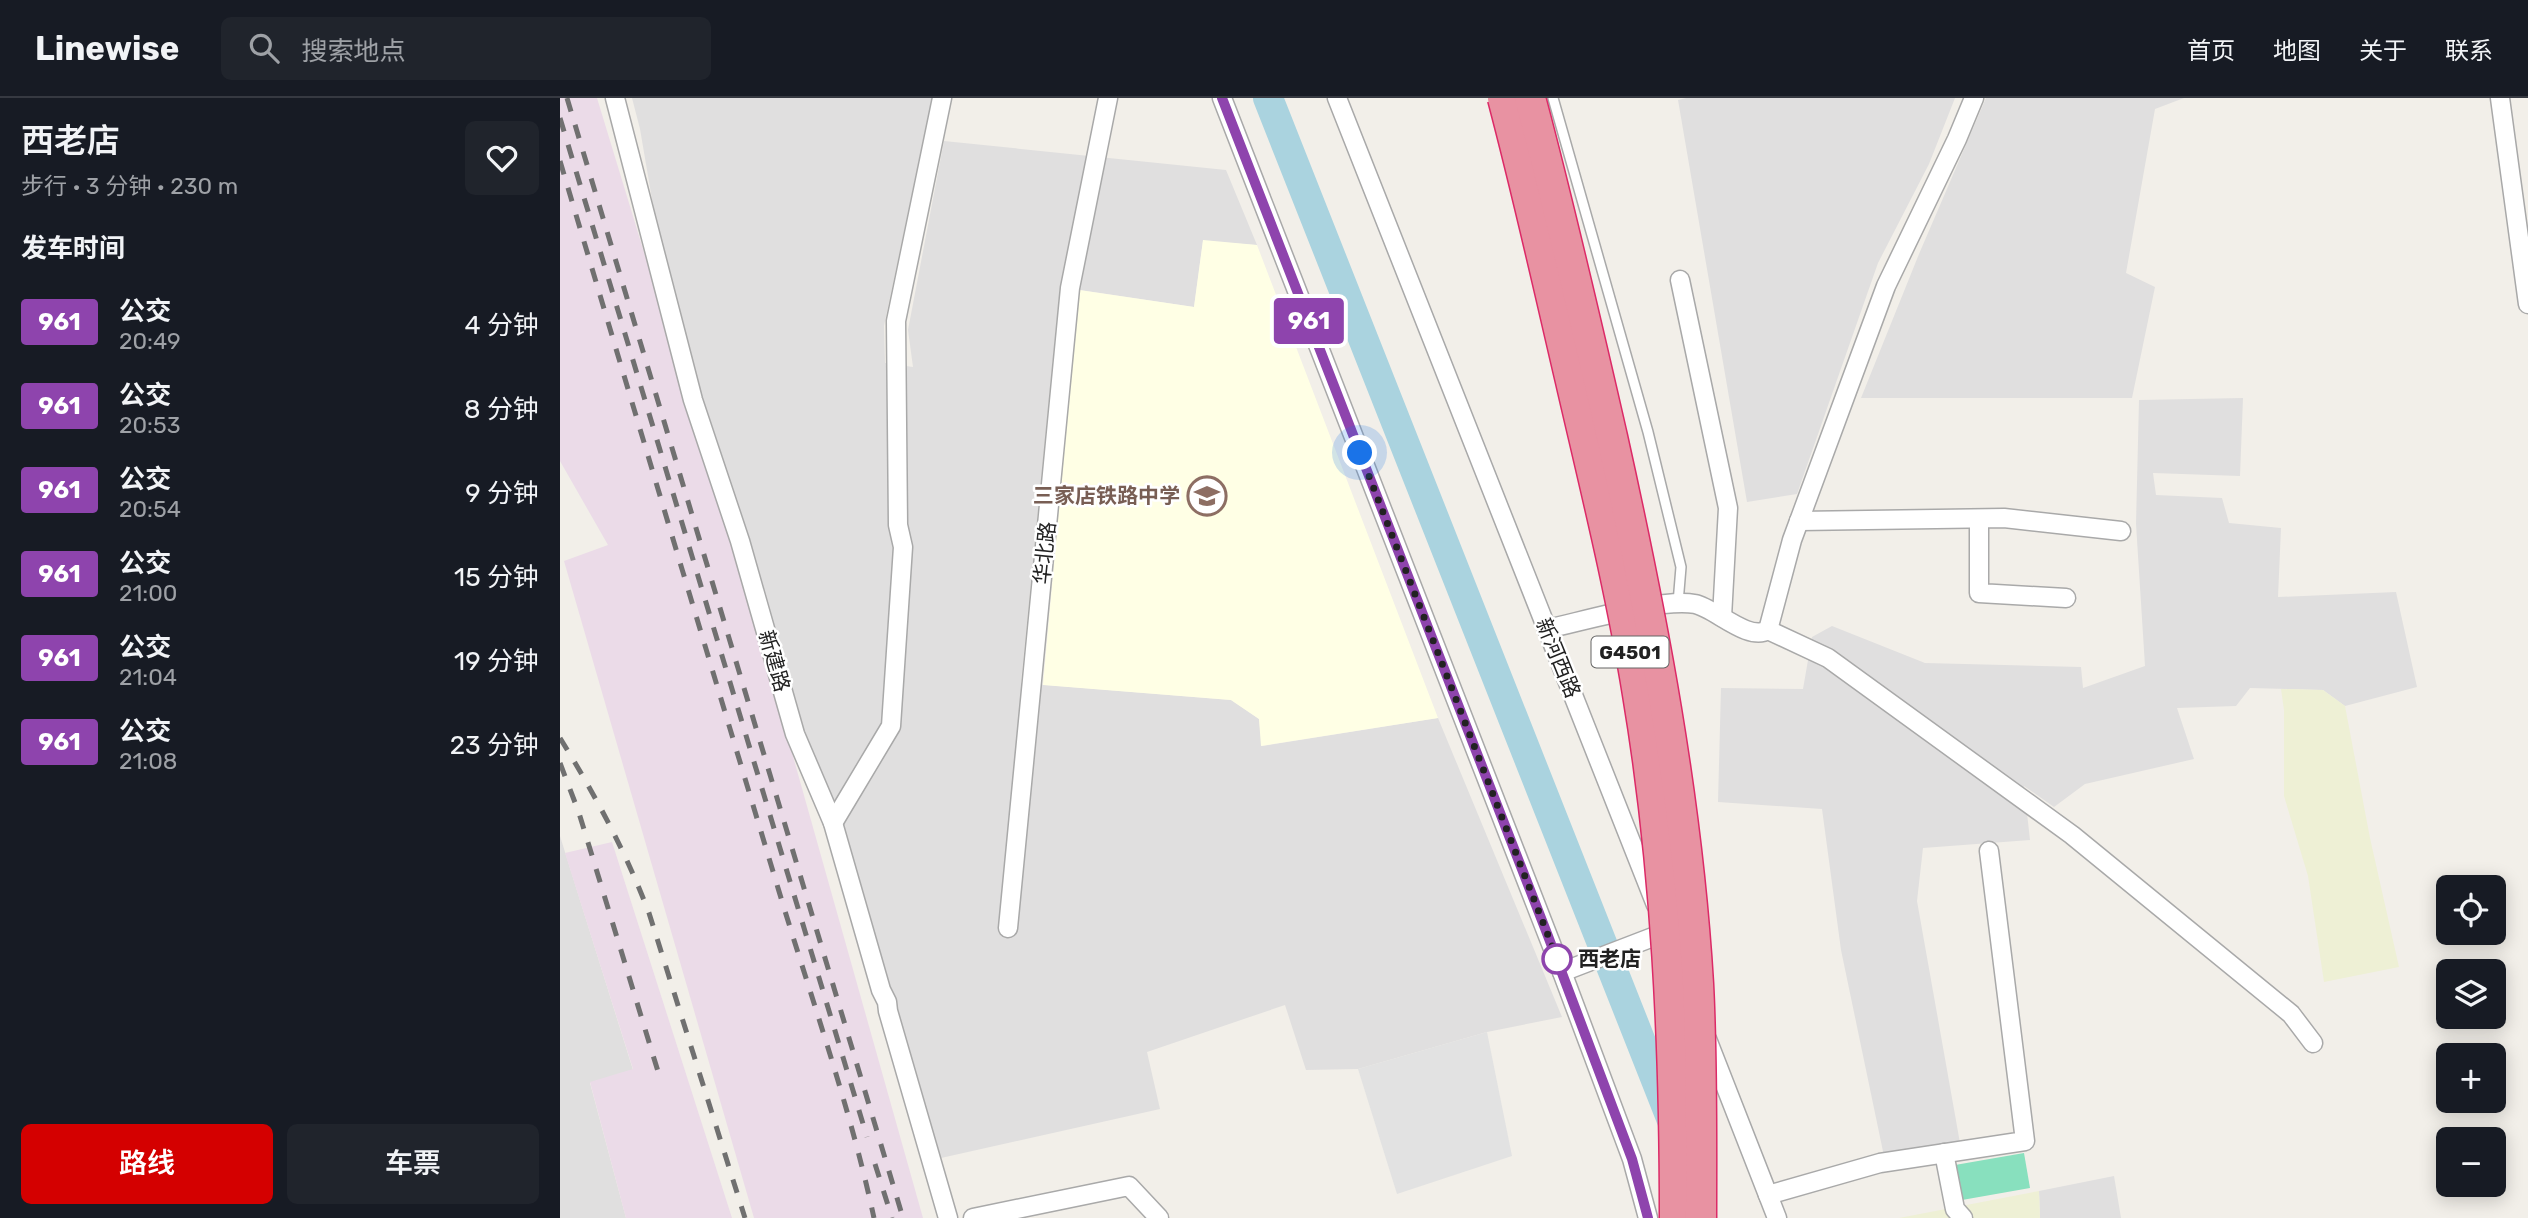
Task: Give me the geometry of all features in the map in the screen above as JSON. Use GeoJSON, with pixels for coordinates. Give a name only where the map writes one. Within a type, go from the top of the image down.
{"type":"FeatureCollection","features":[{"type":"Feature","properties":{"kind":"highway","name":"G4501"},"geometry":{"type":"LineString","coordinates":[[1503,98],[1615,566],[1639,696],[1656,828],[1670,984],[1675,1218]]}},
{"type":"Feature","properties":{"kind":"highway","name":"G4501"},"geometry":{"type":"LineString","coordinates":[[1530,98],[1590,340],[1628,509],[1665,704],[1683,826],[1698,984],[1702,1123],[1701,1218]]}},
{"type":"Feature","properties":{"kind":"street","name":"新建路"},"geometry":{"type":"LineString","coordinates":[[615,98],[693,400],[740,541],[795,734],[833,823],[948,1218]]}},
{"type":"Feature","properties":{"kind":"street"},"geometry":{"type":"LineString","coordinates":[[833,823],[891,726],[904,547],[898,525],[896,321],[942,98]]}},
{"type":"Feature","properties":{"kind":"street","name":"华北路"},"geometry":{"type":"LineString","coordinates":[[1008,928],[1070,288],[1108,98]]}},
{"type":"Feature","properties":{"kind":"street"},"geometry":{"type":"LineString","coordinates":[[1222,98],[1562,972],[1632,1159],[1648,1218]]}},
{"type":"Feature","properties":{"kind":"street","name":"新河西路"},"geometry":{"type":"LineString","coordinates":[[1337,98],[1777,1218]]}},
{"type":"Feature","properties":{"kind":"street"},"geometry":{"type":"LineString","coordinates":[[1547,629],[1678,603],[1697,604],[1749,631],[1764,633],[1769,630],[1792,540],[1886,286],[1974,98]]}},
{"type":"Feature","properties":{"kind":"street"},"geometry":{"type":"LineString","coordinates":[[2500,98],[2528,304]]}},
{"type":"Feature","properties":{"kind":"street"},"geometry":{"type":"LineString","coordinates":[[1679,280],[1728,508],[1722,617]]}},
{"type":"Feature","properties":{"kind":"street"},"geometry":{"type":"LineString","coordinates":[[1799,521],[2004,518],[2121,531]]}},
{"type":"Feature","properties":{"kind":"street"},"geometry":{"type":"LineString","coordinates":[[1979,519],[1979,593],[2066,598]]}},
{"type":"Feature","properties":{"kind":"street"},"geometry":{"type":"LineString","coordinates":[[1769,630],[1828,658],[2073,835],[2291,1014],[2313,1043]]}},
{"type":"Feature","properties":{"kind":"street"},"geometry":{"type":"LineString","coordinates":[[1768,1195],[1880,1163],[2025,1141],[1989,851]]}},
{"type":"Feature","properties":{"kind":"street"},"geometry":{"type":"LineString","coordinates":[[1562,972],[1666,932]]}},
{"type":"Feature","properties":{"kind":"street"},"geometry":{"type":"LineString","coordinates":[[1944,1153],[1955,1209],[1963,1218]]}},
{"type":"Feature","properties":{"kind":"street"},"geometry":{"type":"LineString","coordinates":[[973,1218],[1129,1186],[1158,1218]]}},
{"type":"Feature","properties":{"kind":"lane"},"geometry":{"type":"LineString","coordinates":[[1553,98],[1648,432],[1681,568],[1678,603]]}},
{"type":"Feature","properties":{"kind":"lane"},"geometry":{"type":"LineString","coordinates":[[1535,273],[1590,480],[1618,614]]}},
{"type":"Feature","properties":{"kind":"shaded area"},"geometry":{"type":"Polygon","coordinates":[[[560,98],[597,98],[738,561],[923,1218],[754,1218],[564,561],[608,545],[560,461],[560,98]]]}},
{"type":"Feature","properties":{"kind":"shaded area"},"geometry":{"type":"Polygon","coordinates":[[[632,98],[932,98],[884,326],[885,363],[913,367],[908,330],[944,141],[1226,170],[1257,245],[1203,241],[1194,307],[1060,287],[1021,683],[1231,700],[1259,719],[1262,746],[1438,718],[1562,1017],[1487,1032],[1358,1069],[1306,1070],[1285,1005],[1147,1052],[1160,1109],[941,1158],[675,334],[640,129],[632,98]]]}},
{"type":"Feature","properties":{"kind":"shaded area"},"geometry":{"type":"Polygon","coordinates":[[[1955,98],[1929,164],[1878,263],[1797,494],[1747,502],[1678,100],[1955,98]]]}},
{"type":"Feature","properties":{"kind":"shaded area"},"geometry":{"type":"Polygon","coordinates":[[[1986,98],[2184,98],[2155,109],[2126,273],[2155,287],[2132,398],[1861,398],[1986,98]]]}},
{"type":"Feature","properties":{"kind":"shaded area","name":"三家店铁路中学"},"geometry":{"type":"Polygon","coordinates":[[[1203,240],[1257,245],[1438,718],[1261,746],[1259,719],[1231,700],[1043,685],[1079,290],[1194,307],[1203,240]]]}},
{"type":"Feature","properties":{"kind":"shaded area"},"geometry":{"type":"Polygon","coordinates":[[[2243,398],[2240,476],[2153,473],[2156,495],[2222,498],[2229,523],[2281,528],[2278,597],[2396,592],[2417,687],[2345,706],[2323,690],[2250,688],[2236,706],[2177,708],[2194,759],[2085,784],[2054,807],[2024,786],[2030,840],[1923,848],[1917,901],[1960,1143],[1885,1161],[1841,950],[1822,809],[1718,802],[1721,688],[1803,689],[1812,637],[1832,626],[1925,663],[2081,667],[2083,688],[2145,666],[2136,524],[2139,400],[2243,398]]]}},
{"type":"Feature","properties":{"kind":"shaded area"},"geometry":{"type":"Polygon","coordinates":[[[2281,689],[2323,690],[2345,706],[2370,838],[2399,967],[2324,982],[2308,876],[2284,796],[2284,710],[2281,689]]]}},
{"type":"Feature","properties":{"kind":"shaded area"},"geometry":{"type":"Polygon","coordinates":[[[560,836],[633,1070],[590,1083],[626,1218],[560,1218],[560,836]]]}},
{"type":"Feature","properties":{"kind":"shaded area"},"geometry":{"type":"Polygon","coordinates":[[[612,842],[732,1218],[626,1218],[590,1082],[633,1069],[565,853],[612,842]]]}},
{"type":"Feature","properties":{"kind":"shaded area"},"geometry":{"type":"Polygon","coordinates":[[[1487,1032],[1512,1156],[1397,1194],[1358,1069],[1487,1032]]]}},
{"type":"Feature","properties":{"kind":"shaded area"},"geometry":{"type":"Polygon","coordinates":[[[2114,1176],[2121,1218],[2040,1218],[2039,1191],[2114,1176]]]}},
{"type":"Feature","properties":{"kind":"shaded area"},"geometry":{"type":"Polygon","coordinates":[[[2039,1191],[2040,1218],[1899,1218],[2039,1191]]]}},
{"type":"Feature","properties":{"kind":"green space"},"geometry":{"type":"Polygon","coordinates":[[[2024,1153],[2030,1188],[1962,1200],[1955,1165],[2024,1153]]]}},
{"type":"Feature","properties":{"kind":"waterway"},"geometry":{"type":"LineString","coordinates":[[1268,98],[1673,1123]]}},
{"type":"Feature","properties":{"kind":"railway"},"geometry":{"type":"LineString","coordinates":[[567,98],[903,1218]]}},
{"type":"Feature","properties":{"kind":"railway"},"geometry":{"type":"LineString","coordinates":[[560,118],[867,1137]]}},
{"type":"Feature","properties":{"kind":"railway"},"geometry":{"type":"LineString","coordinates":[[560,161],[842,1093],[874,1218]]}},
{"type":"Feature","properties":{"kind":"railway"},"geometry":{"type":"LineString","coordinates":[[560,738],[609,823],[649,913],[745,1218]]}},
{"type":"Feature","properties":{"kind":"railway"},"geometry":{"type":"LineString","coordinates":[[560,763],[579,813],[660,1078]]}},
{"type":"Feature","properties":{"kind":"railway"},"geometry":{"type":"LineString","coordinates":[[875,1164],[892,1218]]}},
{"type":"Feature","properties":{"kind":"bus line","name":"961"},"geometry":{"type":"LineString","coordinates":[[1222,98],[1548,936],[1632,1159],[1648,1218]]}},
{"type":"Feature","properties":{"kind":"place","name":"三家店铁路中学"},"geometry":{"type":"Point","coordinates":[1207,496]}},
{"type":"Feature","properties":{"kind":"place","name":"西老店"},"geometry":{"type":"Point","coordinates":[1557,959]}},
{"type":"Feature","properties":{"kind":"route"},"geometry":{"type":"LineString","coordinates":[[1360,453],[1558,961],[1557,959]]}}]}
